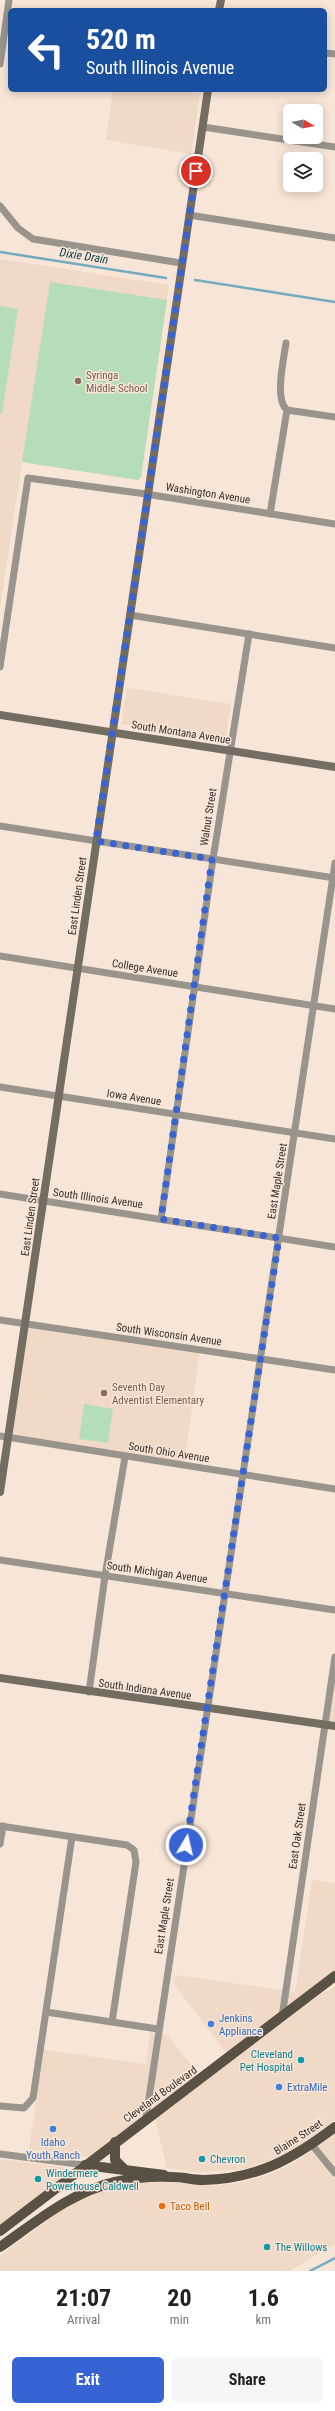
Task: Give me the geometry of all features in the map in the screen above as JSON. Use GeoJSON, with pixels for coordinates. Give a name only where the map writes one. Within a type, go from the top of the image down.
{"type":"FeatureCollection","features":[{"type":"Feature","properties":{"kind":"main road","name":"East Linden Street"},"geometry":{"type":"LineString","coordinates":[[0,1492],[4,1437],[25,1324],[130,615],[146,494],[208,92]]}},
{"type":"Feature","properties":{"kind":"main road","name":"South Montana Avenue"},"geometry":{"type":"LineString","coordinates":[[0,715],[335,767]]}},
{"type":"Feature","properties":{"kind":"main road","name":"South Indiana Avenue"},"geometry":{"type":"LineString","coordinates":[[0,1678],[89,1692],[335,1726]]}},
{"type":"Feature","properties":{"kind":"main road","name":"Cleveland Boulevard"},"geometry":{"type":"LineString","coordinates":[[0,2231],[114,2142],[335,1976]]}},
{"type":"Feature","properties":{"kind":"main road","name":"Blaine Street"},"geometry":{"type":"LineString","coordinates":[[0,2247],[60,2205],[89,2190],[116,2182],[171,2177],[202,2180],[241,2176],[274,2166],[312,2145],[335,2127]]}},
{"type":"Feature","properties":{"kind":"main road"},"geometry":{"type":"LineString","coordinates":[[114,2142],[115,2160],[124,2169]]}},
{"type":"Feature","properties":{"kind":"main road"},"geometry":{"type":"LineString","coordinates":[[85,2165],[155,2172],[171,2177]]}},
{"type":"Feature","properties":{"kind":"street"},"geometry":{"type":"LineString","coordinates":[[0,64],[9,0]]}},
{"type":"Feature","properties":{"kind":"street"},"geometry":{"type":"LineString","coordinates":[[203,127],[335,147]]}},
{"type":"Feature","properties":{"kind":"street"},"geometry":{"type":"LineString","coordinates":[[0,206],[18,228],[33,239],[181,263]]}},
{"type":"Feature","properties":{"kind":"street"},"geometry":{"type":"LineString","coordinates":[[189,215],[335,238]]}},
{"type":"Feature","properties":{"kind":"street"},"geometry":{"type":"LineString","coordinates":[[270,514],[285,408],[280,397],[286,343]]}},
{"type":"Feature","properties":{"kind":"street"},"geometry":{"type":"LineString","coordinates":[[285,408],[335,417]]}},
{"type":"Feature","properties":{"kind":"street","name":"Washington Avenue"},"geometry":{"type":"LineString","coordinates":[[0,667],[28,478],[146,494],[335,524]]}},
{"type":"Feature","properties":{"kind":"street"},"geometry":{"type":"LineString","coordinates":[[130,615],[335,648]]}},
{"type":"Feature","properties":{"kind":"street","name":"Walnut Street"},"geometry":{"type":"LineString","coordinates":[[161,1219],[177,1115],[212,859],[249,634]]}},
{"type":"Feature","properties":{"kind":"street"},"geometry":{"type":"LineString","coordinates":[[0,826],[334,878]]}},
{"type":"Feature","properties":{"kind":"street","name":"East Maple Street"},"geometry":{"type":"LineString","coordinates":[[146,2118],[158,2029],[244,1475],[334,878],[335,863]]}},
{"type":"Feature","properties":{"kind":"street","name":"College Avenue"},"geometry":{"type":"LineString","coordinates":[[0,956],[335,1009]]}},
{"type":"Feature","properties":{"kind":"street","name":"Iowa Avenue"},"geometry":{"type":"LineString","coordinates":[[0,1087],[335,1139]]}},
{"type":"Feature","properties":{"kind":"street","name":"South Illinois Avenue"},"geometry":{"type":"LineString","coordinates":[[0,1194],[335,1247]]}},
{"type":"Feature","properties":{"kind":"street","name":"South Wisconsin Avenue"},"geometry":{"type":"LineString","coordinates":[[0,1320],[335,1370]]}},
{"type":"Feature","properties":{"kind":"street","name":"South Ohio Avenue"},"geometry":{"type":"LineString","coordinates":[[4,1437],[335,1489]]}},
{"type":"Feature","properties":{"kind":"street"},"geometry":{"type":"LineString","coordinates":[[89,1692],[105,1576],[125,1457]]}},
{"type":"Feature","properties":{"kind":"street","name":"South Michigan Avenue"},"geometry":{"type":"LineString","coordinates":[[0,1560],[335,1610]]}},
{"type":"Feature","properties":{"kind":"street","name":"East Oak Street"},"geometry":{"type":"LineString","coordinates":[[282,2017],[335,1658]]}},
{"type":"Feature","properties":{"kind":"street"},"geometry":{"type":"LineString","coordinates":[[0,1844],[1,1826],[127,1845],[136,1853],[112,2022]]}},
{"type":"Feature","properties":{"kind":"street"},"geometry":{"type":"LineString","coordinates":[[0,2106],[20,2109],[31,2102],[72,1837]]}},
{"type":"Feature","properties":{"kind":"street"},"geometry":{"type":"LineString","coordinates":[[46,2012],[158,2029]]}},
{"type":"Feature","properties":{"kind":"street"},"geometry":{"type":"LineString","coordinates":[[312,2145],[335,2173]]}},
{"type":"Feature","properties":{"kind":"street"},"geometry":{"type":"LineString","coordinates":[[0,2154],[85,2165]]}},
{"type":"Feature","properties":{"kind":"shaded area"},"geometry":{"type":"Polygon","coordinates":[[[113,92],[186,92],[200,94],[191,154],[106,140],[113,92]]]}},
{"type":"Feature","properties":{"kind":"shaded area","name":"Syringa Middle School"},"geometry":{"type":"Polygon","coordinates":[[[0,259],[169,285],[141,477],[138,480],[22,462],[0,608],[0,259]]]}},
{"type":"Feature","properties":{"kind":"shaded area"},"geometry":{"type":"Polygon","coordinates":[[[127,688],[231,704],[225,741],[121,724],[127,688]]]}},
{"type":"Feature","properties":{"kind":"shaded area","name":"Seventh Day Adventist Elementary"},"geometry":{"type":"Polygon","coordinates":[[[25,1324],[200,1349],[184,1466],[8,1437],[25,1324]]]}},
{"type":"Feature","properties":{"kind":"shaded area"},"geometry":{"type":"Polygon","coordinates":[[[335,1657],[335,1726],[325,1725],[335,1657]]]}},
{"type":"Feature","properties":{"kind":"shaded area"},"geometry":{"type":"Polygon","coordinates":[[[312,1880],[335,1883],[335,1970],[227,2054],[174,1984],[176,1975],[295,1992],[312,1880]]]}},
{"type":"Feature","properties":{"kind":"shaded area"},"geometry":{"type":"Polygon","coordinates":[[[335,1987],[335,2118],[329,2126],[289,2153],[245,2169],[198,2172],[167,2168],[155,2119],[321,1994],[335,1987]]]}},
{"type":"Feature","properties":{"kind":"shaded area"},"geometry":{"type":"Polygon","coordinates":[[[150,2032],[167,2035],[199,2075],[89,2157],[29,2149],[44,2050],[146,2064],[150,2032]]]}},
{"type":"Feature","properties":{"kind":"shaded area"},"geometry":{"type":"Polygon","coordinates":[[[335,2135],[335,2244],[289,2271],[0,2271],[0,2256],[61,2210],[77,2200],[106,2189],[134,2183],[164,2182],[214,2186],[239,2183],[266,2176],[292,2164],[335,2135]]]}},
{"type":"Feature","properties":{"kind":"shaded area"},"geometry":{"type":"Polygon","coordinates":[[[0,2159],[67,2168],[69,2173],[0,2226],[0,2159]]]}},
{"type":"Feature","properties":{"kind":"green space","name":"Syringa Middle School"},"geometry":{"type":"Polygon","coordinates":[[[50,282],[167,300],[141,477],[138,480],[22,462],[50,282]]]}},
{"type":"Feature","properties":{"kind":"green space"},"geometry":{"type":"Polygon","coordinates":[[[0,306],[18,309],[2,414],[0,414],[0,306]]]}},
{"type":"Feature","properties":{"kind":"green space"},"geometry":{"type":"Polygon","coordinates":[[[84,1404],[113,1409],[108,1443],[79,1439],[84,1404]]]}},
{"type":"Feature","properties":{"kind":"waterway","name":"Dixie Drain"},"geometry":{"type":"LineString","coordinates":[[0,252],[166,278]]}},
{"type":"Feature","properties":{"kind":"waterway","name":"Dixie Drain"},"geometry":{"type":"LineString","coordinates":[[195,280],[335,302]]}},
{"type":"Feature","properties":{"kind":"waterway"},"geometry":{"type":"LineString","coordinates":[[310,2271],[335,2258]]}},
{"type":"Feature","properties":{"kind":"place","name":"Syringa Middle School"},"geometry":{"type":"Point","coordinates":[78,381]}},
{"type":"Feature","properties":{"kind":"place","name":"Seventh Day Adventist Elementary"},"geometry":{"type":"Point","coordinates":[104,1393]}},
{"type":"Feature","properties":{"kind":"place","name":"Jenkins Appliance"},"geometry":{"type":"Point","coordinates":[211,2024]}},
{"type":"Feature","properties":{"kind":"place","name":"Cleveland Pet Hospital"},"geometry":{"type":"Point","coordinates":[301,2060]}},
{"type":"Feature","properties":{"kind":"place","name":"ExtraMile"},"geometry":{"type":"Point","coordinates":[279,2087]}},
{"type":"Feature","properties":{"kind":"place","name":"Idaho Youth Ranch"},"geometry":{"type":"Point","coordinates":[53,2129]}},
{"type":"Feature","properties":{"kind":"place","name":"Chevron"},"geometry":{"type":"Point","coordinates":[202,2159]}},
{"type":"Feature","properties":{"kind":"place","name":"Windermere Powerhouse Caldwell"},"geometry":{"type":"Point","coordinates":[38,2179]}},
{"type":"Feature","properties":{"kind":"place","name":"Taco Bell"},"geometry":{"type":"Point","coordinates":[162,2206]}},
{"type":"Feature","properties":{"kind":"place","name":"The Willows"},"geometry":{"type":"Point","coordinates":[267,2247]}},
{"type":"Feature","properties":{"kind":"route"},"geometry":{"type":"LineString","coordinates":[[186,1845],[244,1475],[279,1238],[161,1219],[177,1115],[212,859],[96,841],[130,615],[146,494],[196,171]]}}]}
